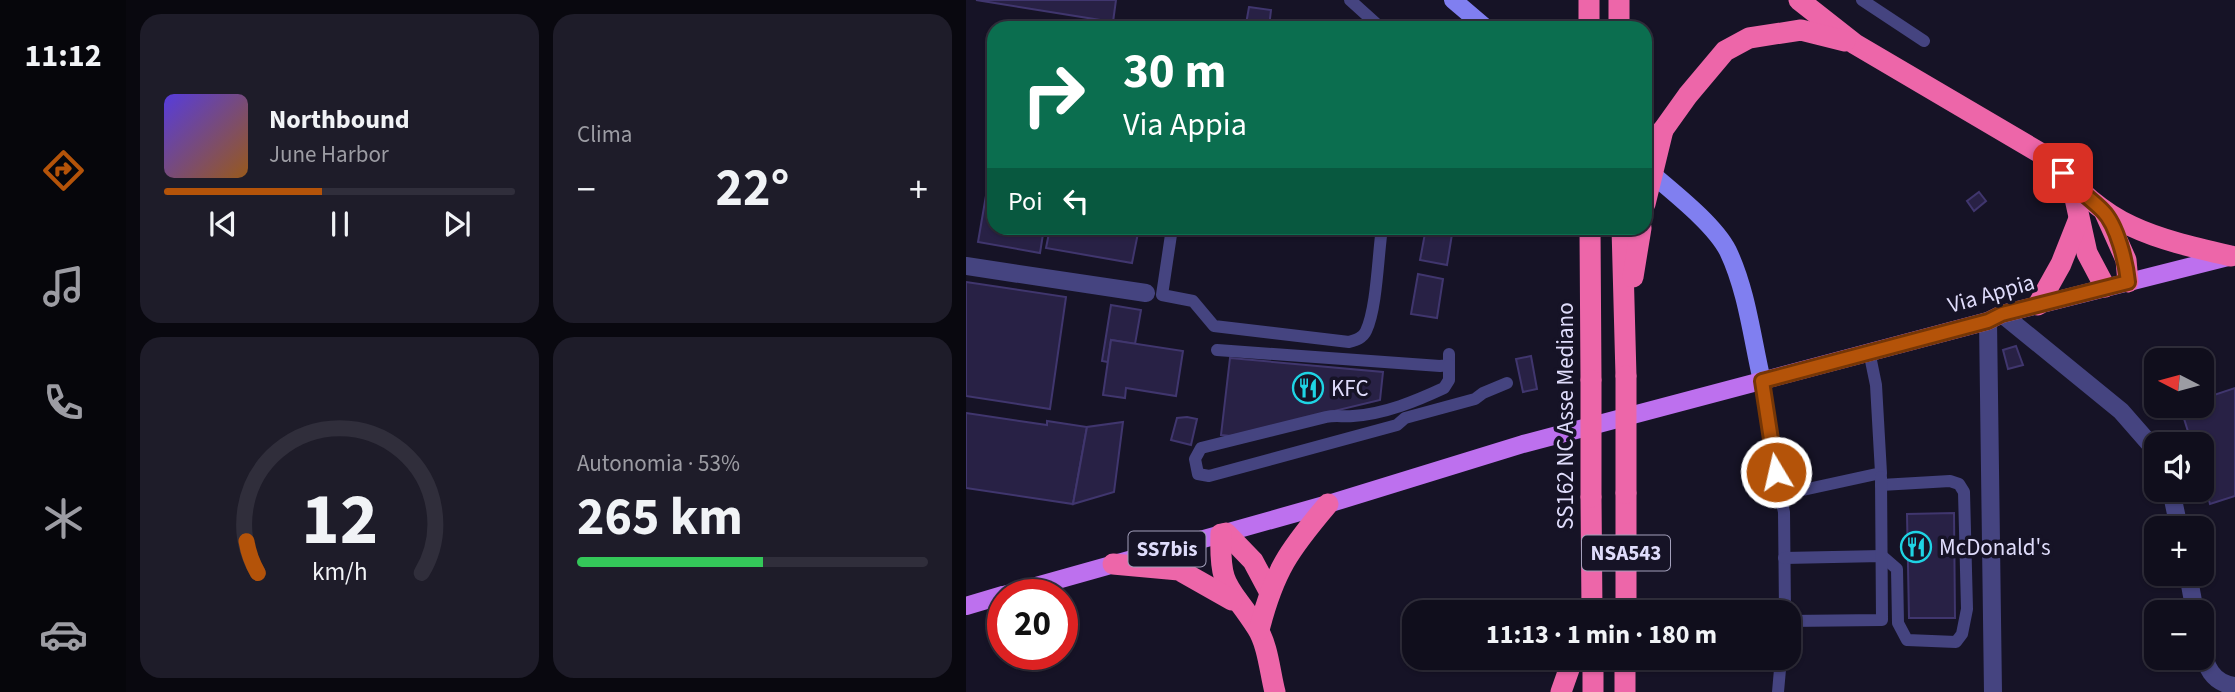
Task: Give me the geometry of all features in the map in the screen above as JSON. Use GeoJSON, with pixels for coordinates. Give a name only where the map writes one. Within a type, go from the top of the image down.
{"type":"FeatureCollection","features":[{"type":"Feature","properties":{"kind":"highway"},"geometry":{"type":"LineString","coordinates":[[1589,0],[1589,21]]}},
{"type":"Feature","properties":{"kind":"highway"},"geometry":{"type":"LineString","coordinates":[[1619,0],[1619,21]]}},
{"type":"Feature","properties":{"kind":"highway"},"geometry":{"type":"LineString","coordinates":[[1799,0],[1855,44],[2054,161],[2072,185],[2105,213],[2139,232],[2233,255]]}},
{"type":"Feature","properties":{"kind":"highway"},"geometry":{"type":"LineString","coordinates":[[1652,175],[1663,130],[1725,51],[1749,38],[1801,30],[1855,44]]}},
{"type":"Feature","properties":{"kind":"highway"},"geometry":{"type":"LineString","coordinates":[[2072,185],[2087,253],[2105,287]]}},
{"type":"Feature","properties":{"kind":"highway"},"geometry":{"type":"LineString","coordinates":[[2105,213],[2126,260],[2128,282]]}},
{"type":"Feature","properties":{"kind":"highway"},"geometry":{"type":"LineString","coordinates":[[2038,305],[2061,264],[2078,220]]}},
{"type":"Feature","properties":{"kind":"highway","name":"SS162 NC Asse Mediano"},"geometry":{"type":"LineString","coordinates":[[1590,235],[1591,600]]}},
{"type":"Feature","properties":{"kind":"highway"},"geometry":{"type":"LineString","coordinates":[[1622,235],[1626,321]]}},
{"type":"Feature","properties":{"kind":"highway"},"geometry":{"type":"LineString","coordinates":[[1626,321],[1640,235]]}},
{"type":"Feature","properties":{"kind":"highway","name":"NSA543"},"geometry":{"type":"LineString","coordinates":[[1626,321],[1626,600]]}},
{"type":"Feature","properties":{"kind":"highway"},"geometry":{"type":"LineString","coordinates":[[1259,630],[1269,591],[1285,558],[1328,504]]}},
{"type":"Feature","properties":{"kind":"highway"},"geometry":{"type":"LineString","coordinates":[[1223,534],[1253,561],[1269,591]]}},
{"type":"Feature","properties":{"kind":"highway"},"geometry":{"type":"LineString","coordinates":[[1223,534],[1220,563],[1225,584],[1237,604],[1259,630],[1275,692]]}},
{"type":"Feature","properties":{"kind":"highway"},"geometry":{"type":"LineString","coordinates":[[1113,564],[1179,570],[1202,581],[1237,604]]}},
{"type":"Feature","properties":{"kind":"highway"},"geometry":{"type":"LineString","coordinates":[[1561,692],[1569,670]]}},
{"type":"Feature","properties":{"kind":"highway"},"geometry":{"type":"LineString","coordinates":[[1592,670],[1593,692]]}},
{"type":"Feature","properties":{"kind":"highway"},"geometry":{"type":"LineString","coordinates":[[1625,670],[1625,692]]}},
{"type":"Feature","properties":{"kind":"main road","name":"Via Appia"},"geometry":{"type":"LineString","coordinates":[[1223,534],[1523,444],[2233,255]]}},
{"type":"Feature","properties":{"kind":"main road","name":"SS7bis"},"geometry":{"type":"LineString","coordinates":[[1060,579],[1223,534]]}},
{"type":"Feature","properties":{"kind":"main road","name":"SS7bis"},"geometry":{"type":"LineString","coordinates":[[966,606],[987,600]]}},
{"type":"Feature","properties":{"kind":"street"},"geometry":{"type":"LineString","coordinates":[[1453,0],[1478,21]]}},
{"type":"Feature","properties":{"kind":"street"},"geometry":{"type":"LineString","coordinates":[[1652,174],[1697,214],[1727,249],[1741,287],[1762,381]]}},
{"type":"Feature","properties":{"kind":"street"},"geometry":{"type":"LineString","coordinates":[[966,266],[1146,293]]}},
{"type":"Feature","properties":{"kind":"street"},"geometry":{"type":"LineString","coordinates":[[1995,317],[2120,411],[2144,437]]}},
{"type":"Feature","properties":{"kind":"street"},"geometry":{"type":"LineString","coordinates":[[1993,692],[1995,317]]}},
{"type":"Feature","properties":{"kind":"street"},"geometry":{"type":"LineString","coordinates":[[2209,670],[2227,683]]}},
{"type":"Feature","properties":{"kind":"street"},"geometry":{"type":"LineString","coordinates":[[2204,692],[2227,683]]}},
{"type":"Feature","properties":{"kind":"lane"},"geometry":{"type":"LineString","coordinates":[[1350,0],[1373,21]]}},
{"type":"Feature","properties":{"kind":"lane"},"geometry":{"type":"LineString","coordinates":[[1862,0],[1924,41]]}},
{"type":"Feature","properties":{"kind":"lane"},"geometry":{"type":"LineString","coordinates":[[1171,235],[1163,295],[1193,301],[1214,326],[1349,342],[1365,333],[1371,314],[1381,235]]}},
{"type":"Feature","properties":{"kind":"lane"},"geometry":{"type":"LineString","coordinates":[[1217,350],[1449,360],[1449,380],[1444,388],[1404,405],[1351,417],[1325,416],[1202,449],[1195,459],[1198,474],[1209,476],[1397,425],[1405,418],[1475,399],[1507,383]]}},
{"type":"Feature","properties":{"kind":"lane"},"geometry":{"type":"LineString","coordinates":[[1801,621],[1882,620],[1881,479],[1876,385],[1869,351]]}},
{"type":"Feature","properties":{"kind":"lane"},"geometry":{"type":"LineString","coordinates":[[1762,381],[1784,512],[1785,600]]}},
{"type":"Feature","properties":{"kind":"lane"},"geometry":{"type":"LineString","coordinates":[[1780,495],[1881,479],[1950,481],[1959,484],[1964,492],[1967,609],[1962,634],[1956,642],[1907,640],[1898,623],[1897,569],[1882,556],[1784,558]]}},
{"type":"Feature","properties":{"kind":"lane"},"geometry":{"type":"LineString","coordinates":[[1778,692],[1780,670]]}},
{"type":"Feature","properties":{"kind":"building"},"geometry":{"type":"Polygon","coordinates":[[[976,0],[1116,0],[1113,21],[976,0]]]}},
{"type":"Feature","properties":{"kind":"building"},"geometry":{"type":"Polygon","coordinates":[[[1249,7],[1271,10],[1270,21],[1247,21],[1249,7]]]}},
{"type":"Feature","properties":{"kind":"building"},"geometry":{"type":"Polygon","coordinates":[[[987,190],[987,235],[1043,235],[1040,253],[978,242],[987,190]]]}},
{"type":"Feature","properties":{"kind":"building"},"geometry":{"type":"Polygon","coordinates":[[[1979,192],[1986,201],[1974,211],[1967,201],[1979,192]]]}},
{"type":"Feature","properties":{"kind":"building"},"geometry":{"type":"Polygon","coordinates":[[[1049,235],[1138,235],[1132,263],[1046,248],[1049,235]]]}},
{"type":"Feature","properties":{"kind":"building"},"geometry":{"type":"Polygon","coordinates":[[[1425,235],[1452,235],[1447,265],[1420,260],[1425,235]]]}},
{"type":"Feature","properties":{"kind":"building"},"geometry":{"type":"Polygon","coordinates":[[[1418,274],[1443,279],[1437,318],[1411,314],[1418,274]]]}},
{"type":"Feature","properties":{"kind":"building"},"geometry":{"type":"Polygon","coordinates":[[[966,282],[1066,297],[1050,409],[966,396],[966,282]]]}},
{"type":"Feature","properties":{"kind":"building"},"geometry":{"type":"Polygon","coordinates":[[[1111,305],[1141,310],[1135,344],[1111,340],[1108,362],[1102,361],[1111,305]]]}},
{"type":"Feature","properties":{"kind":"building"},"geometry":{"type":"Polygon","coordinates":[[[1111,340],[1183,351],[1176,396],[1126,388],[1125,398],[1103,395],[1111,340]]]}},
{"type":"Feature","properties":{"kind":"building"},"geometry":{"type":"Polygon","coordinates":[[[2016,346],[2023,365],[2008,369],[2003,350],[2016,346]]]}},
{"type":"Feature","properties":{"kind":"building"},"geometry":{"type":"Polygon","coordinates":[[[1531,356],[1537,389],[1523,392],[1516,359],[1531,356]]]}},
{"type":"Feature","properties":{"kind":"building"},"geometry":{"type":"Polygon","coordinates":[[[1230,358],[1383,372],[1380,400],[1231,436],[1221,435],[1230,358]]]}},
{"type":"Feature","properties":{"kind":"building"},"geometry":{"type":"Polygon","coordinates":[[[2235,388],[2235,496],[2210,504],[2214,502],[2214,432],[2188,432],[2184,418],[2214,418],[2214,395],[2235,388]]]}},
{"type":"Feature","properties":{"kind":"building"},"geometry":{"type":"Polygon","coordinates":[[[966,413],[1047,425],[1047,421],[1087,427],[1073,504],[966,488],[966,413]]]}},
{"type":"Feature","properties":{"kind":"building"},"geometry":{"type":"Polygon","coordinates":[[[1177,418],[1197,419],[1191,445],[1171,440],[1177,418]]]}},
{"type":"Feature","properties":{"kind":"building"},"geometry":{"type":"Polygon","coordinates":[[[1123,422],[1114,492],[1073,504],[1087,427],[1123,422]]]}},
{"type":"Feature","properties":{"kind":"building"},"geometry":{"type":"Polygon","coordinates":[[[1954,513],[1955,618],[1909,618],[1907,514],[1954,513]]]}},
{"type":"Feature","properties":{"kind":"place","name":"KFC"},"geometry":{"type":"Point","coordinates":[1308,388]}},
{"type":"Feature","properties":{"kind":"place","name":"McDonald's"},"geometry":{"type":"Point","coordinates":[1916,547]}},
{"type":"Feature","properties":{"kind":"route"},"geometry":{"type":"LineString","coordinates":[[1776,472],[1762,381],[2128,282],[2126,260],[2105,213],[2072,185],[2063,173]]}}]}
